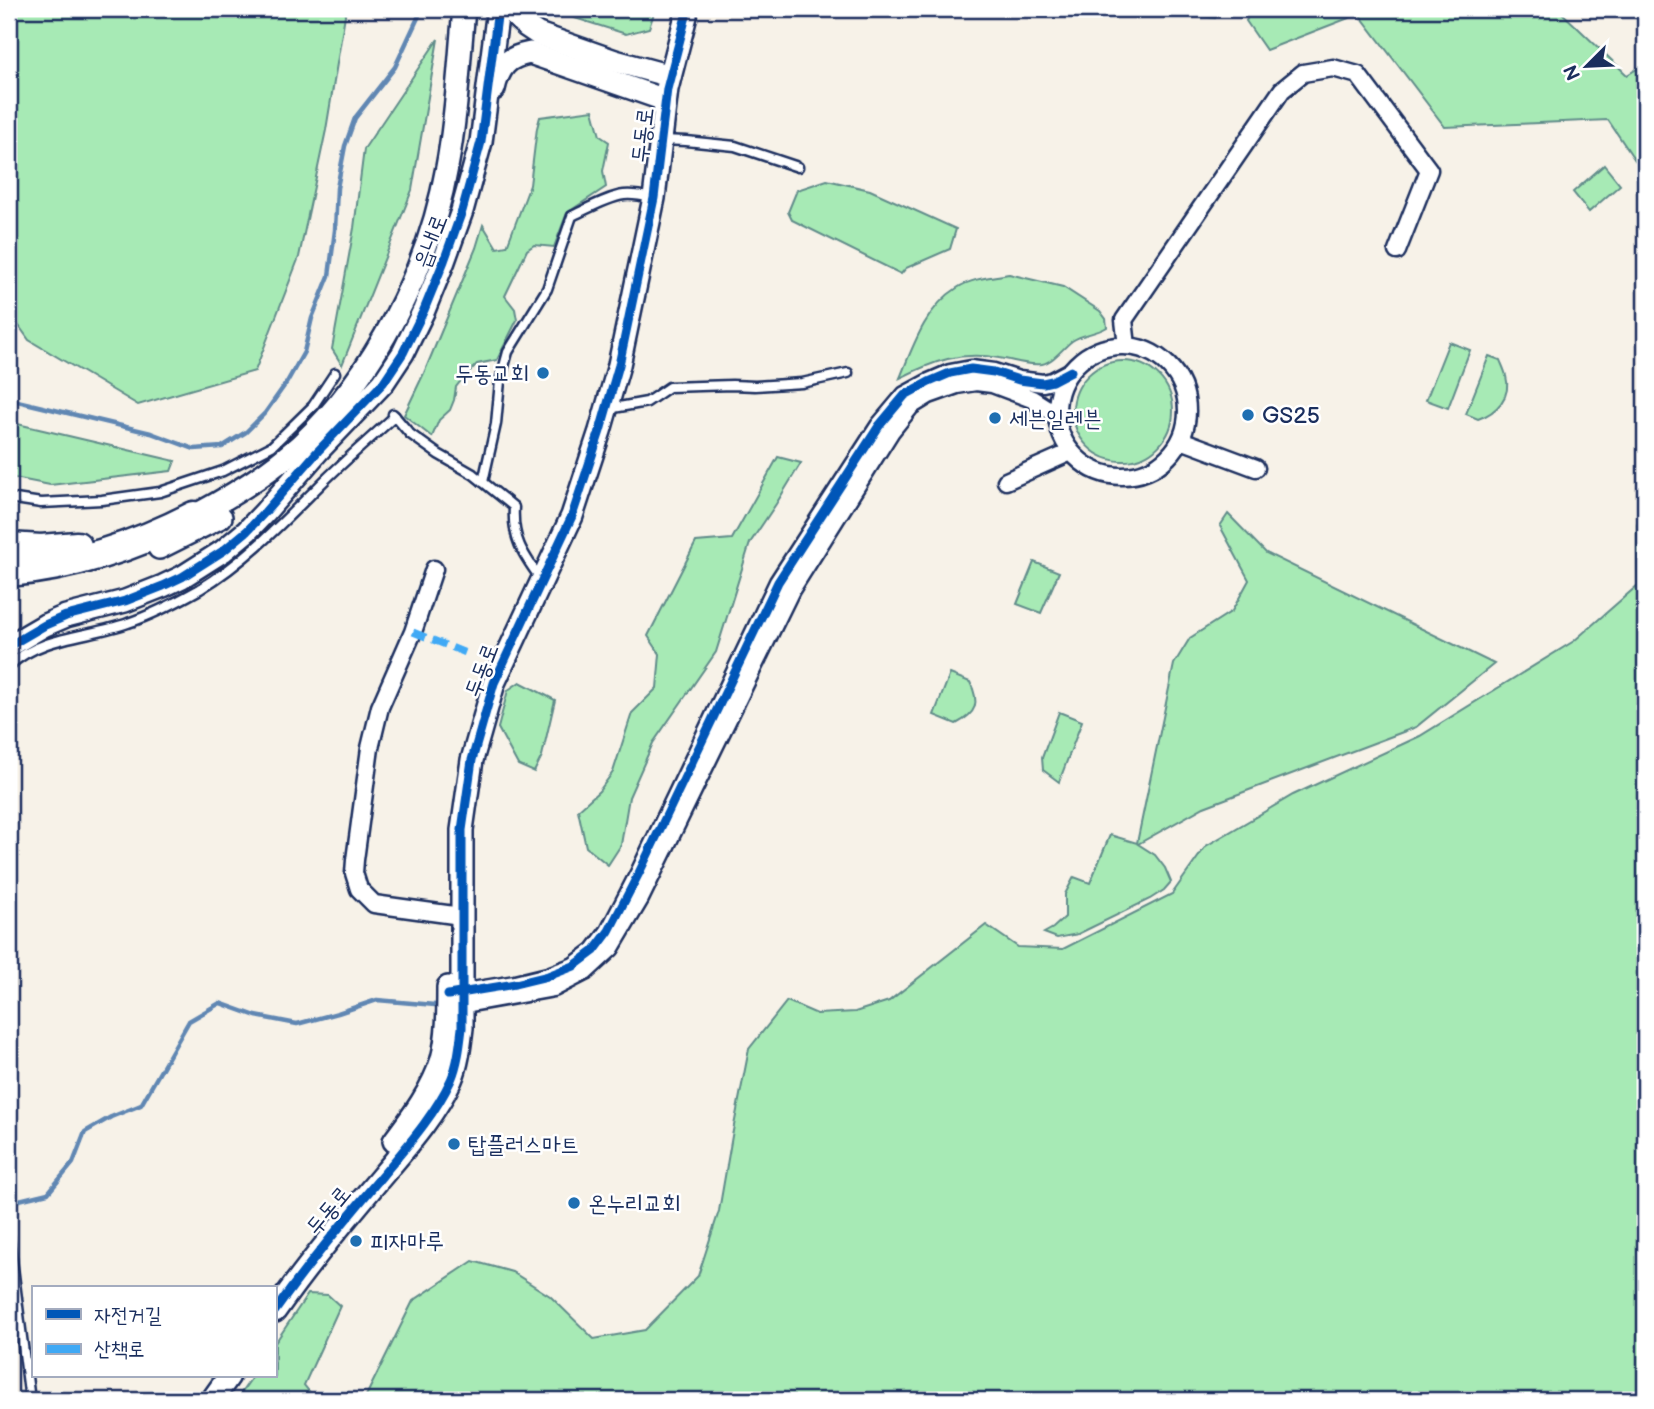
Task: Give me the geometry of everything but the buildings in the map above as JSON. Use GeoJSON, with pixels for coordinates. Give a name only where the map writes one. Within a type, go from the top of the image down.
{"type":"FeatureCollection","features":[{"type":"Feature","properties":{"kind":"highway"},"geometry":{"type":"LineString","coordinates":[[9,547],[53,548],[117,541],[150,533],[194,516]]}},
{"type":"Feature","properties":{"kind":"highway"},"geometry":{"type":"LineString","coordinates":[[9,572],[43,568],[104,554],[158,534],[194,516]]}},
{"type":"Feature","properties":{"kind":"street","name":"읍내로"},"geometry":{"type":"LineString","coordinates":[[194,516],[245,487],[299,445],[320,424],[369,362],[392,322],[411,284],[438,207],[447,167],[464,9]]}},
{"type":"Feature","properties":{"kind":"street","name":"읍내로"},"geometry":{"type":"LineString","coordinates":[[318,451],[383,383],[403,353],[444,261],[462,211],[481,142],[498,9]]}},
{"type":"Feature","properties":{"kind":"street"},"geometry":{"type":"LineString","coordinates":[[512,9],[520,21],[538,34],[634,66],[663,67]]}},
{"type":"Feature","properties":{"kind":"street","name":"두동로"},"geometry":{"type":"LineString","coordinates":[[275,1286],[290,1264],[396,1138],[422,1101],[442,1059],[455,1000],[455,915],[449,828],[458,755],[484,676],[538,575],[602,409],[649,197],[651,155],[656,142],[650,100],[673,30],[689,12]]}},
{"type":"Feature","properties":{"kind":"street"},"geometry":{"type":"LineString","coordinates":[[481,142],[487,130],[498,73],[519,55],[530,53],[650,100]]}},
{"type":"Feature","properties":{"kind":"street"},"geometry":{"type":"LineString","coordinates":[[1127,346],[1124,320],[1282,90],[1303,73],[1333,68],[1357,75],[1429,170],[1397,251]]}},
{"type":"Feature","properties":{"kind":"street"},"geometry":{"type":"LineString","coordinates":[[455,1000],[548,976],[574,966],[594,951],[634,883],[778,582],[879,426],[905,395],[950,373],[971,369],[1043,383],[1070,371],[1086,356],[1106,348],[1127,346],[1148,351],[1166,362],[1179,379],[1186,398],[1187,419],[1181,440],[1168,458],[1150,470],[1130,476],[1108,475],[1088,466],[1072,452],[1062,437],[1057,403],[1070,371]]}},
{"type":"Feature","properties":{"kind":"street"},"geometry":{"type":"LineString","coordinates":[[455,1000],[554,988],[585,972],[611,948],[640,899],[791,590],[891,431],[911,406],[929,395],[957,385],[992,384],[1032,399],[1051,411],[1058,421]]}},
{"type":"Feature","properties":{"kind":"street"},"geometry":{"type":"LineString","coordinates":[[1181,440],[1256,468]]}},
{"type":"Feature","properties":{"kind":"street"},"geometry":{"type":"LineString","coordinates":[[9,582],[67,576],[93,570],[163,546],[234,510],[272,486],[318,451]]}},
{"type":"Feature","properties":{"kind":"street"},"geometry":{"type":"LineString","coordinates":[[9,646],[66,616],[143,595],[203,565],[247,531],[318,451]]}},
{"type":"Feature","properties":{"kind":"street"},"geometry":{"type":"LineString","coordinates":[[1006,481],[1072,452]]}},
{"type":"Feature","properties":{"kind":"street"},"geometry":{"type":"LineString","coordinates":[[434,569],[413,632],[380,707],[370,748],[354,873],[359,890],[374,904],[455,915]]}},
{"type":"Feature","properties":{"kind":"street","name":"두동로"},"geometry":{"type":"LineString","coordinates":[[276,1310],[303,1270],[433,1112],[451,1079],[463,1028],[455,1000]]}},
{"type":"Feature","properties":{"kind":"street"},"geometry":{"type":"LineString","coordinates":[[196,1400],[212,1378]]}},
{"type":"Feature","properties":{"kind":"street"},"geometry":{"type":"LineString","coordinates":[[212,1400],[228,1378]]}},
{"type":"Feature","properties":{"kind":"lane"},"geometry":{"type":"LineString","coordinates":[[656,142],[686,141],[735,146],[798,167]]}},
{"type":"Feature","properties":{"kind":"lane"},"geometry":{"type":"LineString","coordinates":[[483,482],[496,424],[500,381],[508,352],[547,289],[572,216],[621,195],[649,197]]}},
{"type":"Feature","properties":{"kind":"lane"},"geometry":{"type":"LineString","coordinates":[[9,498],[41,503],[102,500],[160,492],[223,471],[272,446],[313,406],[335,373]]}},
{"type":"Feature","properties":{"kind":"lane"},"geometry":{"type":"LineString","coordinates":[[602,409],[647,402],[669,387],[803,383],[848,373]]}},
{"type":"Feature","properties":{"kind":"lane"},"geometry":{"type":"LineString","coordinates":[[9,666],[32,649],[127,623],[198,590],[233,568],[394,415],[410,434],[483,482],[514,507],[513,524],[522,552],[538,575]]}},
{"type":"Feature","properties":{"kind":"lane"},"geometry":{"type":"LineString","coordinates":[[9,1236],[30,1400]]}},
{"type":"Feature","properties":{"kind":"green space"},"geometry":{"type":"Polygon","coordinates":[[[9,9],[346,9],[326,130],[299,257],[255,371],[138,405],[29,340],[9,312],[9,9]]]}},
{"type":"Feature","properties":{"kind":"green space"},"geometry":{"type":"Polygon","coordinates":[[[546,9],[649,9],[654,13],[649,28],[626,34],[546,9]]]}},
{"type":"Feature","properties":{"kind":"green space"},"geometry":{"type":"Polygon","coordinates":[[[1180,9],[1221,9],[1215,18],[1194,15],[1180,9]]]}},
{"type":"Feature","properties":{"kind":"green space"},"geometry":{"type":"Polygon","coordinates":[[[1251,9],[1558,9],[1627,75],[1645,64],[1645,175],[1608,120],[1445,127],[1359,14],[1266,50],[1246,21],[1251,9]]]}},
{"type":"Feature","properties":{"kind":"green space"},"geometry":{"type":"Polygon","coordinates":[[[438,39],[412,190],[342,365],[332,349],[354,228],[364,149],[438,39]]]}},
{"type":"Feature","properties":{"kind":"green space"},"geometry":{"type":"Polygon","coordinates":[[[593,110],[600,136],[609,142],[603,171],[606,187],[567,213],[554,247],[534,245],[527,250],[505,296],[515,309],[517,320],[497,360],[477,364],[464,377],[456,387],[450,410],[439,420],[432,437],[404,415],[476,248],[483,225],[497,248],[507,246],[530,185],[540,117],[593,110]]]}},
{"type":"Feature","properties":{"kind":"green space"},"geometry":{"type":"Polygon","coordinates":[[[1604,165],[1620,185],[1589,212],[1573,192],[1604,165]]]}},
{"type":"Feature","properties":{"kind":"green space"},"geometry":{"type":"Polygon","coordinates":[[[827,180],[870,190],[956,229],[950,249],[906,268],[901,274],[792,220],[788,212],[797,190],[827,180]]]}},
{"type":"Feature","properties":{"kind":"green space"},"geometry":{"type":"Polygon","coordinates":[[[1009,274],[1063,287],[1100,311],[1106,319],[1107,327],[1076,339],[1054,358],[1042,364],[1025,364],[985,356],[960,357],[936,362],[900,378],[922,328],[946,296],[969,282],[1009,274]]]}},
{"type":"Feature","properties":{"kind":"green space"},"geometry":{"type":"Polygon","coordinates":[[[1449,342],[1470,350],[1448,408],[1426,400],[1449,342]]]}},
{"type":"Feature","properties":{"kind":"green space"},"geometry":{"type":"Polygon","coordinates":[[[1489,356],[1500,360],[1506,376],[1507,391],[1501,403],[1491,413],[1478,419],[1466,414],[1489,356]]]}},
{"type":"Feature","properties":{"kind":"green space"},"geometry":{"type":"Polygon","coordinates":[[[1123,361],[1151,369],[1165,383],[1173,411],[1165,439],[1151,453],[1123,461],[1095,453],[1081,439],[1073,411],[1081,383],[1095,369],[1123,361]]]}},
{"type":"Feature","properties":{"kind":"green space"},"geometry":{"type":"Polygon","coordinates":[[[9,422],[175,461],[171,471],[50,485],[9,477],[9,422]]]}},
{"type":"Feature","properties":{"kind":"green space"},"geometry":{"type":"Polygon","coordinates":[[[778,457],[801,463],[750,543],[716,652],[653,743],[629,797],[621,845],[608,865],[586,847],[578,810],[599,791],[613,772],[632,713],[657,688],[660,654],[648,636],[696,542],[732,539],[778,457]]]}},
{"type":"Feature","properties":{"kind":"green space"},"geometry":{"type":"Polygon","coordinates":[[[1645,496],[1645,1400],[364,1400],[413,1301],[473,1261],[512,1272],[550,1296],[594,1339],[645,1330],[698,1276],[719,1211],[749,1049],[787,1001],[817,1014],[855,1012],[889,1001],[986,925],[1018,947],[1063,949],[1172,894],[1206,846],[1293,795],[1420,736],[1574,641],[1638,585],[1637,525],[1645,496]]]}},
{"type":"Feature","properties":{"kind":"green space"},"geometry":{"type":"Polygon","coordinates":[[[1228,514],[1266,553],[1494,664],[1416,727],[1204,807],[1138,844],[1155,855],[1165,868],[1171,882],[1164,890],[1078,934],[1057,938],[1044,933],[1065,917],[1065,894],[1074,877],[1090,883],[1110,835],[1137,843],[1174,664],[1190,638],[1232,611],[1249,580],[1220,526],[1228,514]]]}},
{"type":"Feature","properties":{"kind":"green space"},"geometry":{"type":"Polygon","coordinates":[[[1034,562],[1059,572],[1041,613],[1017,604],[1034,562]]]}},
{"type":"Feature","properties":{"kind":"green space"},"geometry":{"type":"Polygon","coordinates":[[[950,674],[970,682],[976,702],[968,716],[956,724],[934,715],[950,674]]]}},
{"type":"Feature","properties":{"kind":"green space"},"geometry":{"type":"Polygon","coordinates":[[[520,682],[555,700],[542,756],[534,772],[518,765],[498,728],[508,690],[520,682]]]}},
{"type":"Feature","properties":{"kind":"green space"},"geometry":{"type":"Polygon","coordinates":[[[1059,712],[1082,721],[1059,782],[1043,770],[1042,758],[1059,712]]]}},
{"type":"Feature","properties":{"kind":"green space"},"geometry":{"type":"Polygon","coordinates":[[[308,1294],[328,1295],[340,1306],[304,1385],[316,1400],[236,1400],[252,1378],[276,1378],[276,1342],[308,1294]]]}},
{"type":"Feature","properties":{"kind":"waterway"},"geometry":{"type":"LineString","coordinates":[[9,399],[151,433],[194,449],[222,447],[246,432],[265,413],[304,352],[312,318],[329,276],[337,188],[345,146],[355,118],[395,67],[422,9]]}},
{"type":"Feature","properties":{"kind":"waterway"},"geometry":{"type":"LineString","coordinates":[[15,1201],[48,1193],[73,1163],[85,1132],[111,1117],[141,1105],[189,1021],[220,1003],[256,1016],[297,1024],[377,1000],[435,1005]]}},
{"type":"Feature","properties":{"kind":"marked path"},"geometry":{"type":"LineString","coordinates":[[413,632],[471,655]]}},
{"type":"Feature","properties":{"kind":"cycle path"},"geometry":{"type":"LineString","coordinates":[[9,646],[66,616],[125,601],[163,586],[223,551],[247,531],[383,383],[403,353],[424,310],[462,211],[481,142],[498,9]]}},
{"type":"Feature","properties":{"kind":"cycle path"},"geometry":{"type":"LineString","coordinates":[[276,1310],[327,1242],[420,1130],[437,1106],[453,1074],[462,1028],[462,830],[472,760],[494,683],[572,516],[619,365],[654,198],[667,89],[686,16]]}},
{"type":"Feature","properties":{"kind":"cycle path"},"geometry":{"type":"LineString","coordinates":[[448,995],[548,976],[574,966],[594,951],[609,931],[639,873],[778,582],[879,426],[905,395],[950,373],[971,369],[1043,383],[1071,371]]}},
{"type":"Feature","properties":{"kind":"place","name":"두동교회"},"geometry":{"type":"Point","coordinates":[543,373]}},
{"type":"Feature","properties":{"kind":"place","name":"GS25"},"geometry":{"type":"Point","coordinates":[1248,415]}},
{"type":"Feature","properties":{"kind":"place","name":"세븐일레븐"},"geometry":{"type":"Point","coordinates":[995,418]}},
{"type":"Feature","properties":{"kind":"place","name":"탑플러스마트"},"geometry":{"type":"Point","coordinates":[454,1144]}},
{"type":"Feature","properties":{"kind":"place","name":"온누리교회"},"geometry":{"type":"Point","coordinates":[574,1203]}},
{"type":"Feature","properties":{"kind":"place","name":"피자마루"},"geometry":{"type":"Point","coordinates":[356,1241]}}]}
